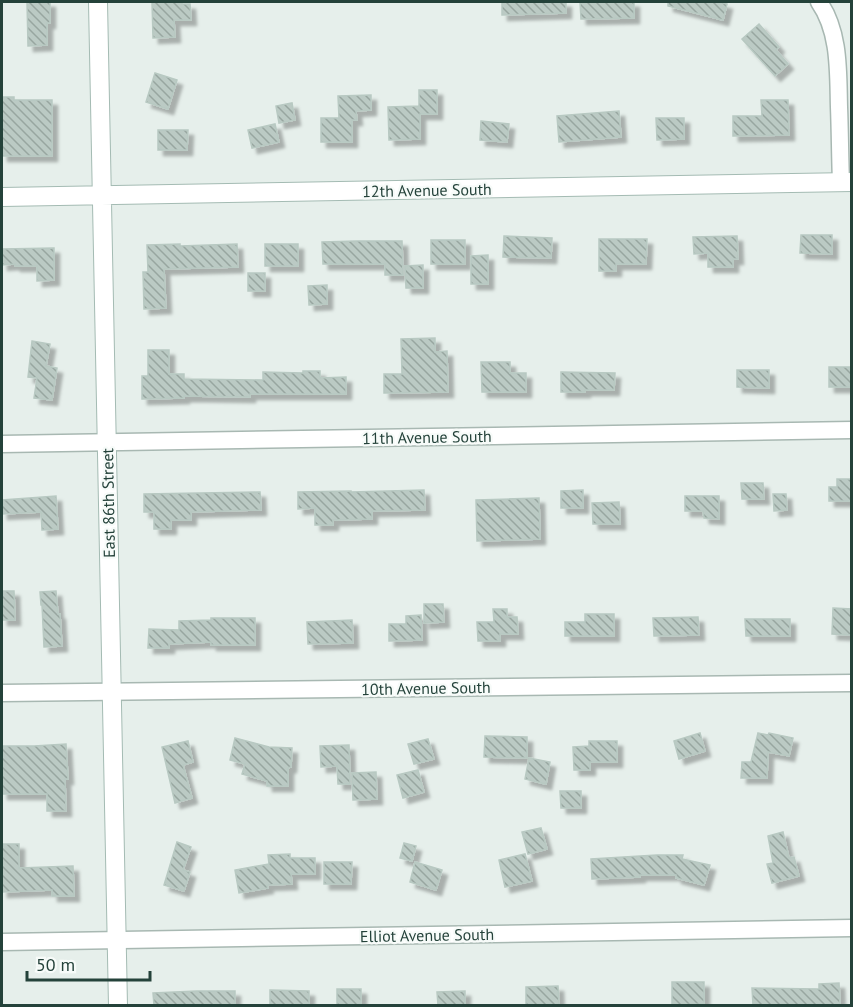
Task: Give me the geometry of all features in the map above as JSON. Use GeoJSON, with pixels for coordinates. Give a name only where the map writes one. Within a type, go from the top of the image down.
{"type":"FeatureCollection","features":[{"type":"Feature","properties":{"kind":"street","name":"East 86th Street"},"geometry":{"type":"LineString","coordinates":[[98,2],[118,1005]]}},
{"type":"Feature","properties":{"kind":"street"},"geometry":{"type":"LineString","coordinates":[[819,2],[833,34],[838,64],[846,182]]}},
{"type":"Feature","properties":{"kind":"street","name":"12th Avenue South"},"geometry":{"type":"LineString","coordinates":[[2,197],[846,182]]}},
{"type":"Feature","properties":{"kind":"street","name":"11th Avenue South"},"geometry":{"type":"LineString","coordinates":[[2,444],[852,430]]}},
{"type":"Feature","properties":{"kind":"street","name":"10th Avenue South"},"geometry":{"type":"LineString","coordinates":[[2,693],[852,683]]}},
{"type":"Feature","properties":{"kind":"street","name":"Elliot Avenue South"},"geometry":{"type":"LineString","coordinates":[[2,942],[852,928]]}},
{"type":"Feature","properties":{"kind":"building"},"geometry":{"type":"Polygon","coordinates":[[[27,2],[50,2],[47,45],[28,46],[27,2]]]}},
{"type":"Feature","properties":{"kind":"building"},"geometry":{"type":"Polygon","coordinates":[[[152,2],[190,4],[191,20],[174,20],[175,37],[153,38],[152,2]]]}},
{"type":"Feature","properties":{"kind":"building"},"geometry":{"type":"Polygon","coordinates":[[[502,2],[566,2],[566,13],[502,15],[502,2]]]}},
{"type":"Feature","properties":{"kind":"building"},"geometry":{"type":"Polygon","coordinates":[[[580,2],[634,2],[634,18],[581,19],[580,2]]]}},
{"type":"Feature","properties":{"kind":"building"},"geometry":{"type":"Polygon","coordinates":[[[668,2],[727,4],[723,20],[668,6],[668,2]]]}},
{"type":"Feature","properties":{"kind":"building"},"geometry":{"type":"Polygon","coordinates":[[[759,24],[779,47],[776,50],[788,64],[775,76],[742,39],[759,24]]]}},
{"type":"Feature","properties":{"kind":"building"},"geometry":{"type":"Polygon","coordinates":[[[155,73],[177,80],[168,109],[146,102],[155,73]]]}},
{"type":"Feature","properties":{"kind":"building"},"geometry":{"type":"Polygon","coordinates":[[[419,90],[437,90],[437,114],[420,114],[420,139],[389,140],[388,107],[419,106],[419,90]]]}},
{"type":"Feature","properties":{"kind":"building"},"geometry":{"type":"Polygon","coordinates":[[[371,95],[371,110],[356,111],[357,120],[352,120],[352,142],[321,142],[321,118],[339,118],[338,96],[371,95]]]}},
{"type":"Feature","properties":{"kind":"building"},"geometry":{"type":"Polygon","coordinates":[[[2,97],[14,97],[14,100],[52,100],[52,156],[2,156],[2,97]]]}},
{"type":"Feature","properties":{"kind":"building"},"geometry":{"type":"Polygon","coordinates":[[[761,100],[788,100],[789,135],[733,136],[733,116],[762,116],[761,100]]]}},
{"type":"Feature","properties":{"kind":"building"},"geometry":{"type":"Polygon","coordinates":[[[292,103],[295,120],[279,123],[276,106],[292,103]]]}},
{"type":"Feature","properties":{"kind":"building"},"geometry":{"type":"Polygon","coordinates":[[[619,111],[621,137],[559,142],[557,116],[619,111]]]}},
{"type":"Feature","properties":{"kind":"building"},"geometry":{"type":"Polygon","coordinates":[[[656,118],[684,118],[684,139],[657,140],[656,118]]]}},
{"type":"Feature","properties":{"kind":"building"},"geometry":{"type":"Polygon","coordinates":[[[481,121],[509,124],[507,142],[480,140],[481,121]]]}},
{"type":"Feature","properties":{"kind":"building"},"geometry":{"type":"Polygon","coordinates":[[[275,124],[279,142],[252,148],[248,130],[275,124]]]}},
{"type":"Feature","properties":{"kind":"building"},"geometry":{"type":"Polygon","coordinates":[[[158,130],[188,130],[187,150],[158,150],[158,130]]]}},
{"type":"Feature","properties":{"kind":"building"},"geometry":{"type":"Polygon","coordinates":[[[801,235],[832,235],[832,254],[800,253],[801,235]]]}},
{"type":"Feature","properties":{"kind":"building"},"geometry":{"type":"Polygon","coordinates":[[[504,236],[552,238],[551,258],[503,257],[504,236]]]}},
{"type":"Feature","properties":{"kind":"building"},"geometry":{"type":"Polygon","coordinates":[[[737,236],[738,259],[733,259],[733,267],[708,267],[708,253],[694,254],[693,237],[737,236]]]}},
{"type":"Feature","properties":{"kind":"building"},"geometry":{"type":"Polygon","coordinates":[[[599,239],[647,239],[646,264],[616,264],[616,271],[599,271],[599,239]]]}},
{"type":"Feature","properties":{"kind":"building"},"geometry":{"type":"Polygon","coordinates":[[[431,240],[465,240],[465,264],[431,264],[431,240]]]}},
{"type":"Feature","properties":{"kind":"building"},"geometry":{"type":"Polygon","coordinates":[[[402,241],[403,275],[385,275],[385,264],[323,264],[322,242],[402,241]]]}},
{"type":"Feature","properties":{"kind":"building"},"geometry":{"type":"Polygon","coordinates":[[[180,244],[180,246],[237,244],[238,267],[164,269],[166,308],[144,309],[143,272],[148,272],[147,245],[180,244]]]}},
{"type":"Feature","properties":{"kind":"building"},"geometry":{"type":"Polygon","coordinates":[[[265,244],[298,244],[298,266],[265,266],[265,244]]]}},
{"type":"Feature","properties":{"kind":"building"},"geometry":{"type":"Polygon","coordinates":[[[54,248],[54,280],[37,281],[37,266],[2,265],[2,249],[54,248]]]}},
{"type":"Feature","properties":{"kind":"building"},"geometry":{"type":"Polygon","coordinates":[[[488,255],[488,284],[471,284],[471,256],[488,255]]]}},
{"type":"Feature","properties":{"kind":"building"},"geometry":{"type":"Polygon","coordinates":[[[423,265],[423,288],[406,288],[405,266],[423,265]]]}},
{"type":"Feature","properties":{"kind":"building"},"geometry":{"type":"Polygon","coordinates":[[[248,273],[265,273],[265,291],[248,291],[248,273]]]}},
{"type":"Feature","properties":{"kind":"building"},"geometry":{"type":"Polygon","coordinates":[[[327,285],[327,304],[309,305],[308,286],[327,285]]]}},
{"type":"Feature","properties":{"kind":"building"},"geometry":{"type":"Polygon","coordinates":[[[435,338],[435,352],[447,351],[448,392],[384,393],[384,374],[402,374],[401,339],[435,338]]]}},
{"type":"Feature","properties":{"kind":"building"},"geometry":{"type":"Polygon","coordinates":[[[32,341],[50,344],[46,366],[57,368],[52,400],[34,398],[37,378],[28,377],[32,341]]]}},
{"type":"Feature","properties":{"kind":"building"},"geometry":{"type":"Polygon","coordinates":[[[148,350],[169,350],[169,374],[184,374],[184,379],[263,380],[263,372],[320,371],[320,378],[346,377],[346,394],[250,394],[250,397],[184,396],[184,398],[142,399],[142,376],[148,376],[148,350]]]}},
{"type":"Feature","properties":{"kind":"building"},"geometry":{"type":"Polygon","coordinates":[[[481,362],[510,362],[510,373],[526,373],[526,392],[482,392],[481,362]]]}},
{"type":"Feature","properties":{"kind":"building"},"geometry":{"type":"Polygon","coordinates":[[[829,367],[852,367],[852,387],[829,387],[829,367]]]}},
{"type":"Feature","properties":{"kind":"building"},"geometry":{"type":"Polygon","coordinates":[[[737,370],[769,370],[769,388],[737,387],[737,370]]]}},
{"type":"Feature","properties":{"kind":"building"},"geometry":{"type":"Polygon","coordinates":[[[561,372],[615,373],[614,390],[561,392],[561,372]]]}},
{"type":"Feature","properties":{"kind":"building"},"geometry":{"type":"Polygon","coordinates":[[[837,479],[852,479],[852,501],[829,501],[829,487],[837,487],[837,479]]]}},
{"type":"Feature","properties":{"kind":"building"},"geometry":{"type":"Polygon","coordinates":[[[741,483],[763,483],[764,499],[742,499],[741,483]]]}},
{"type":"Feature","properties":{"kind":"building"},"geometry":{"type":"Polygon","coordinates":[[[424,490],[425,510],[372,511],[372,519],[333,520],[333,525],[315,525],[315,508],[298,509],[298,492],[424,490]]]}},
{"type":"Feature","properties":{"kind":"building"},"geometry":{"type":"Polygon","coordinates":[[[583,490],[583,508],[561,508],[561,491],[583,490]]]}},
{"type":"Feature","properties":{"kind":"building"},"geometry":{"type":"Polygon","coordinates":[[[260,492],[261,510],[191,512],[191,520],[171,520],[171,529],[154,529],[154,512],[144,512],[144,494],[260,492]]]}},
{"type":"Feature","properties":{"kind":"building"},"geometry":{"type":"Polygon","coordinates":[[[773,494],[786,494],[787,510],[774,511],[773,494]]]}},
{"type":"Feature","properties":{"kind":"building"},"geometry":{"type":"Polygon","coordinates":[[[56,496],[58,529],[42,530],[41,512],[2,514],[2,500],[56,496]]]}},
{"type":"Feature","properties":{"kind":"building"},"geometry":{"type":"Polygon","coordinates":[[[685,496],[719,496],[719,519],[704,518],[703,511],[685,511],[685,496]]]}},
{"type":"Feature","properties":{"kind":"building"},"geometry":{"type":"Polygon","coordinates":[[[539,498],[540,539],[477,541],[476,500],[539,498]]]}},
{"type":"Feature","properties":{"kind":"building"},"geometry":{"type":"Polygon","coordinates":[[[619,502],[620,524],[593,524],[592,503],[619,502]]]}},
{"type":"Feature","properties":{"kind":"building"},"geometry":{"type":"Polygon","coordinates":[[[2,591],[14,591],[15,620],[2,620],[2,591]]]}},
{"type":"Feature","properties":{"kind":"building"},"geometry":{"type":"Polygon","coordinates":[[[56,591],[62,646],[44,647],[40,592],[56,591]]]}},
{"type":"Feature","properties":{"kind":"building"},"geometry":{"type":"Polygon","coordinates":[[[424,604],[443,604],[444,622],[424,623],[424,604]]]}},
{"type":"Feature","properties":{"kind":"building"},"geometry":{"type":"Polygon","coordinates":[[[833,608],[852,609],[852,635],[832,634],[833,608]]]}},
{"type":"Feature","properties":{"kind":"building"},"geometry":{"type":"Polygon","coordinates":[[[493,609],[507,609],[507,617],[517,617],[518,634],[500,634],[500,641],[478,641],[477,622],[494,622],[493,609]]]}},
{"type":"Feature","properties":{"kind":"building"},"geometry":{"type":"Polygon","coordinates":[[[585,614],[614,614],[614,636],[565,636],[565,622],[585,622],[585,614]]]}},
{"type":"Feature","properties":{"kind":"building"},"geometry":{"type":"Polygon","coordinates":[[[421,615],[422,640],[389,641],[389,624],[406,624],[406,616],[421,615]]]}},
{"type":"Feature","properties":{"kind":"building"},"geometry":{"type":"Polygon","coordinates":[[[698,617],[699,635],[654,636],[653,618],[698,617]]]}},
{"type":"Feature","properties":{"kind":"building"},"geometry":{"type":"Polygon","coordinates":[[[211,618],[255,618],[255,645],[211,645],[211,642],[169,644],[169,648],[148,648],[149,629],[179,630],[179,621],[211,620],[211,618]]]}},
{"type":"Feature","properties":{"kind":"building"},"geometry":{"type":"Polygon","coordinates":[[[745,619],[790,619],[790,636],[746,636],[745,619]]]}},
{"type":"Feature","properties":{"kind":"building"},"geometry":{"type":"Polygon","coordinates":[[[352,620],[353,643],[308,644],[307,622],[352,620]]]}},
{"type":"Feature","properties":{"kind":"building"},"geometry":{"type":"Polygon","coordinates":[[[700,733],[705,751],[679,759],[674,741],[700,733]]]}},
{"type":"Feature","properties":{"kind":"building"},"geometry":{"type":"Polygon","coordinates":[[[758,733],[793,738],[789,756],[768,752],[767,778],[741,778],[742,762],[751,762],[758,733]]]}},
{"type":"Feature","properties":{"kind":"building"},"geometry":{"type":"Polygon","coordinates":[[[485,736],[527,737],[527,758],[484,757],[485,736]]]}},
{"type":"Feature","properties":{"kind":"building"},"geometry":{"type":"Polygon","coordinates":[[[235,738],[269,747],[292,748],[291,767],[288,768],[288,786],[267,786],[267,781],[242,774],[245,764],[230,760],[235,738]]]}},
{"type":"Feature","properties":{"kind":"building"},"geometry":{"type":"Polygon","coordinates":[[[428,739],[434,759],[414,764],[408,744],[428,739]]]}},
{"type":"Feature","properties":{"kind":"building"},"geometry":{"type":"Polygon","coordinates":[[[188,741],[193,762],[183,765],[192,798],[175,803],[162,747],[188,741]]]}},
{"type":"Feature","properties":{"kind":"building"},"geometry":{"type":"Polygon","coordinates":[[[589,741],[617,741],[617,762],[590,762],[590,770],[574,770],[573,747],[589,746],[589,741]]]}},
{"type":"Feature","properties":{"kind":"building"},"geometry":{"type":"Polygon","coordinates":[[[66,744],[68,779],[65,779],[66,811],[47,811],[47,794],[2,794],[2,746],[66,744]]]}},
{"type":"Feature","properties":{"kind":"building"},"geometry":{"type":"Polygon","coordinates":[[[349,745],[350,784],[338,784],[337,766],[321,767],[320,746],[349,745]]]}},
{"type":"Feature","properties":{"kind":"building"},"geometry":{"type":"Polygon","coordinates":[[[529,758],[550,762],[546,784],[525,779],[529,758]]]}},
{"type":"Feature","properties":{"kind":"building"},"geometry":{"type":"Polygon","coordinates":[[[418,770],[424,792],[403,798],[397,775],[418,770]]]}},
{"type":"Feature","properties":{"kind":"building"},"geometry":{"type":"Polygon","coordinates":[[[376,772],[377,799],[353,800],[352,773],[376,772]]]}},
{"type":"Feature","properties":{"kind":"building"},"geometry":{"type":"Polygon","coordinates":[[[560,791],[581,791],[581,808],[561,808],[560,791]]]}},
{"type":"Feature","properties":{"kind":"building"},"geometry":{"type":"Polygon","coordinates":[[[541,828],[547,849],[528,854],[522,832],[541,828]]]}},
{"type":"Feature","properties":{"kind":"building"},"geometry":{"type":"Polygon","coordinates":[[[783,832],[789,858],[794,857],[799,876],[772,883],[767,864],[773,863],[768,836],[783,832]]]}},
{"type":"Feature","properties":{"kind":"building"},"geometry":{"type":"Polygon","coordinates":[[[177,842],[191,847],[183,870],[190,872],[184,891],[164,885],[177,842]]]}},
{"type":"Feature","properties":{"kind":"building"},"geometry":{"type":"Polygon","coordinates":[[[404,843],[416,846],[412,861],[400,858],[404,843]]]}},
{"type":"Feature","properties":{"kind":"building"},"geometry":{"type":"Polygon","coordinates":[[[2,844],[19,844],[19,868],[73,866],[74,896],[52,896],[52,890],[2,892],[2,844]]]}},
{"type":"Feature","properties":{"kind":"building"},"geometry":{"type":"Polygon","coordinates":[[[290,854],[290,858],[315,858],[315,874],[291,874],[292,884],[267,885],[268,888],[239,893],[235,870],[269,864],[268,855],[290,854]]]}},
{"type":"Feature","properties":{"kind":"building"},"geometry":{"type":"Polygon","coordinates":[[[525,854],[532,881],[505,887],[499,860],[525,854]]]}},
{"type":"Feature","properties":{"kind":"building"},"geometry":{"type":"Polygon","coordinates":[[[683,855],[682,859],[710,865],[704,885],[676,878],[676,875],[592,879],[591,859],[683,855]]]}},
{"type":"Feature","properties":{"kind":"building"},"geometry":{"type":"Polygon","coordinates":[[[324,862],[352,862],[351,884],[324,884],[324,862]]]}},
{"type":"Feature","properties":{"kind":"building"},"geometry":{"type":"Polygon","coordinates":[[[415,862],[442,870],[436,890],[410,882],[415,862]]]}},
{"type":"Feature","properties":{"kind":"building"},"geometry":{"type":"Polygon","coordinates":[[[672,982],[704,982],[704,1004],[672,1005],[672,982]]]}},
{"type":"Feature","properties":{"kind":"building"},"geometry":{"type":"Polygon","coordinates":[[[839,983],[840,1005],[753,1005],[752,988],[819,989],[819,984],[839,983]]]}},
{"type":"Feature","properties":{"kind":"building"},"geometry":{"type":"Polygon","coordinates":[[[558,986],[559,1005],[526,1005],[526,987],[558,986]]]}},
{"type":"Feature","properties":{"kind":"building"},"geometry":{"type":"Polygon","coordinates":[[[337,989],[361,989],[361,1005],[337,1005],[337,989]]]}},
{"type":"Feature","properties":{"kind":"building"},"geometry":{"type":"Polygon","coordinates":[[[270,990],[309,991],[309,1005],[270,1005],[270,990]]]}},
{"type":"Feature","properties":{"kind":"building"},"geometry":{"type":"Polygon","coordinates":[[[235,991],[235,1005],[154,1005],[153,993],[235,991]]]}},
{"type":"Feature","properties":{"kind":"building"},"geometry":{"type":"Polygon","coordinates":[[[465,991],[465,1005],[438,1005],[437,992],[465,991]]]}}]}
